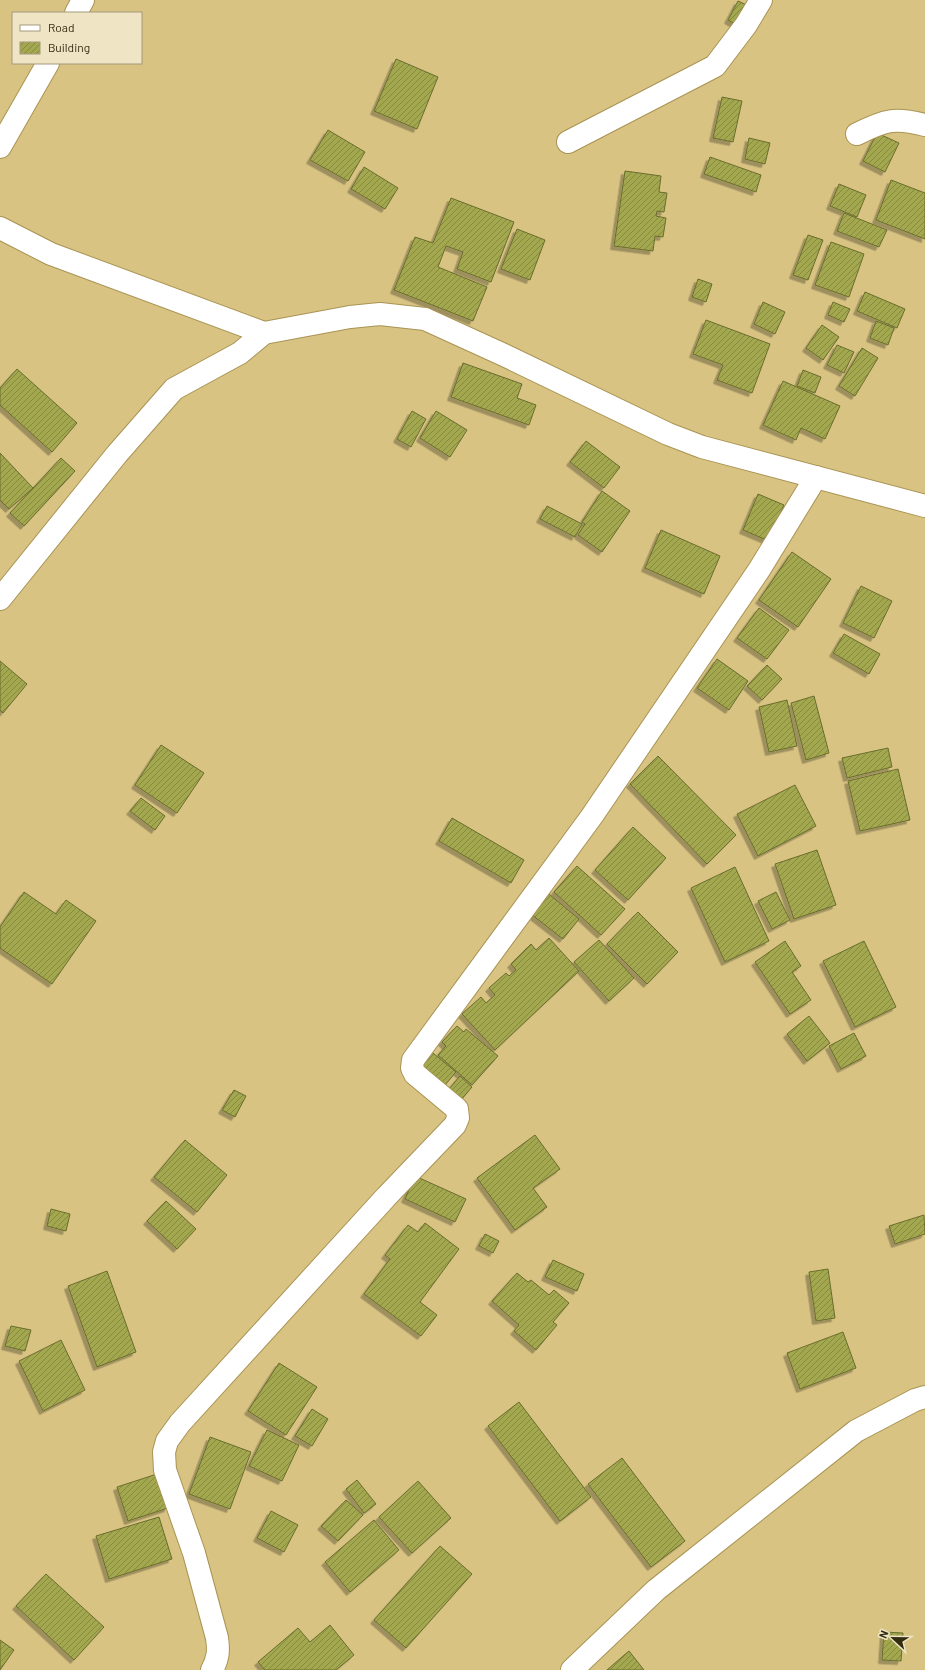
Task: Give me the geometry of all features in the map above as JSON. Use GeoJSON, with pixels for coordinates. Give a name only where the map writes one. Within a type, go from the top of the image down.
{"type":"FeatureCollection","features":[{"type":"Feature","properties":{"kind":"street"},"geometry":{"type":"LineString","coordinates":[[77,12],[83,0]]}},
{"type":"Feature","properties":{"kind":"street"},"geometry":{"type":"LineString","coordinates":[[568,142],[715,66],[746,25],[761,0]]}},
{"type":"Feature","properties":{"kind":"street"},"geometry":{"type":"LineString","coordinates":[[0,147],[47,64]]}},
{"type":"Feature","properties":{"kind":"street"},"geometry":{"type":"LineString","coordinates":[[857,134],[879,123],[906,120],[925,125]]}},
{"type":"Feature","properties":{"kind":"street"},"geometry":{"type":"LineString","coordinates":[[0,228],[51,254],[264,333]]}},
{"type":"Feature","properties":{"kind":"street"},"geometry":{"type":"LineString","coordinates":[[0,599],[117,454],[174,389],[240,353],[264,333],[350,316],[380,314],[424,319],[504,355],[668,434],[702,447],[925,506]]}},
{"type":"Feature","properties":{"kind":"street"},"geometry":{"type":"LineString","coordinates":[[212,1670],[217,1660],[218,1638],[194,1553],[165,1470],[164,1452],[167,1441],[180,1423],[365,1220],[455,1126],[458,1118],[457,1109],[415,1074],[412,1068],[413,1060],[592,816],[759,570],[816,477]]}},
{"type":"Feature","properties":{"kind":"street"},"geometry":{"type":"LineString","coordinates":[[572,1670],[656,1590],[856,1431],[915,1400],[925,1397]]}},
{"type":"Feature","properties":{"kind":"building"},"geometry":{"type":"Polygon","coordinates":[[[738,1],[751,7],[740,27],[728,20],[738,1]]]}},
{"type":"Feature","properties":{"kind":"building"},"geometry":{"type":"Polygon","coordinates":[[[396,59],[438,77],[417,129],[374,111],[396,59]]]}},
{"type":"Feature","properties":{"kind":"building"},"geometry":{"type":"Polygon","coordinates":[[[722,97],[742,101],[733,142],[713,138],[722,97]]]}},
{"type":"Feature","properties":{"kind":"building"},"geometry":{"type":"Polygon","coordinates":[[[328,130],[365,152],[348,181],[310,160],[328,130]]]}},
{"type":"Feature","properties":{"kind":"building"},"geometry":{"type":"Polygon","coordinates":[[[877,133],[899,143],[885,172],[863,161],[877,133]]]}},
{"type":"Feature","properties":{"kind":"building"},"geometry":{"type":"Polygon","coordinates":[[[749,138],[770,143],[765,164],[745,159],[749,138]]]}},
{"type":"Feature","properties":{"kind":"building"},"geometry":{"type":"Polygon","coordinates":[[[710,157],[761,175],[756,192],[704,174],[710,157]]]}},
{"type":"Feature","properties":{"kind":"building"},"geometry":{"type":"Polygon","coordinates":[[[364,167],[398,188],[385,209],[351,189],[364,167]]]}},
{"type":"Feature","properties":{"kind":"building"},"geometry":{"type":"Polygon","coordinates":[[[625,171],[661,176],[659,192],[667,193],[664,212],[657,211],[656,216],[666,218],[663,237],[655,236],[653,251],[614,246],[625,171]]]}},
{"type":"Feature","properties":{"kind":"building"},"geometry":{"type":"Polygon","coordinates":[[[891,180],[925,193],[925,239],[876,220],[891,180]]]}},
{"type":"Feature","properties":{"kind":"building"},"geometry":{"type":"Polygon","coordinates":[[[839,184],[866,195],[857,217],[830,206],[839,184]]]}},
{"type":"Feature","properties":{"kind":"building"},"geometry":{"type":"Polygon","coordinates":[[[451,198],[514,222],[491,282],[457,269],[463,252],[446,246],[438,267],[487,287],[473,321],[394,290],[415,237],[433,243],[451,198]]]}},
{"type":"Feature","properties":{"kind":"building"},"geometry":{"type":"Polygon","coordinates":[[[844,213],[887,230],[879,247],[837,231],[844,213]]]}},
{"type":"Feature","properties":{"kind":"building"},"geometry":{"type":"Polygon","coordinates":[[[517,229],[545,240],[530,280],[501,269],[517,229]]]}},
{"type":"Feature","properties":{"kind":"building"},"geometry":{"type":"Polygon","coordinates":[[[808,235],[823,240],[808,280],[793,275],[808,235]]]}},
{"type":"Feature","properties":{"kind":"building"},"geometry":{"type":"Polygon","coordinates":[[[831,242],[864,254],[849,297],[815,285],[831,242]]]}},
{"type":"Feature","properties":{"kind":"building"},"geometry":{"type":"Polygon","coordinates":[[[698,279],[712,284],[706,302],[692,297],[698,279]]]}},
{"type":"Feature","properties":{"kind":"building"},"geometry":{"type":"Polygon","coordinates":[[[865,292],[905,309],[897,328],[857,311],[865,292]]]}},
{"type":"Feature","properties":{"kind":"building"},"geometry":{"type":"Polygon","coordinates":[[[763,302],[785,312],[775,334],[754,324],[763,302]]]}},
{"type":"Feature","properties":{"kind":"building"},"geometry":{"type":"Polygon","coordinates":[[[833,302],[850,309],[844,322],[828,315],[833,302]]]}},
{"type":"Feature","properties":{"kind":"building"},"geometry":{"type":"Polygon","coordinates":[[[706,320],[770,344],[752,393],[717,380],[723,365],[693,354],[706,320]]]}},
{"type":"Feature","properties":{"kind":"building"},"geometry":{"type":"Polygon","coordinates":[[[876,321],[894,328],[888,345],[870,338],[876,321]]]}},
{"type":"Feature","properties":{"kind":"building"},"geometry":{"type":"Polygon","coordinates":[[[822,325],[839,337],[823,360],[806,348],[822,325]]]}},
{"type":"Feature","properties":{"kind":"building"},"geometry":{"type":"Polygon","coordinates":[[[837,345],[854,352],[844,373],[827,365],[837,345]]]}},
{"type":"Feature","properties":{"kind":"building"},"geometry":{"type":"Polygon","coordinates":[[[862,348],[878,358],[855,396],[839,386],[862,348]]]}},
{"type":"Feature","properties":{"kind":"building"},"geometry":{"type":"Polygon","coordinates":[[[463,363],[522,384],[517,398],[536,405],[529,425],[451,397],[463,363]]]}},
{"type":"Feature","properties":{"kind":"building"},"geometry":{"type":"Polygon","coordinates":[[[17,369],[77,423],[52,452],[0,405],[0,388],[17,369]]]}},
{"type":"Feature","properties":{"kind":"building"},"geometry":{"type":"Polygon","coordinates":[[[803,370],[821,377],[815,393],[797,386],[803,370]]]}},
{"type":"Feature","properties":{"kind":"building"},"geometry":{"type":"Polygon","coordinates":[[[783,381],[840,406],[825,439],[801,428],[796,440],[763,425],[783,381]]]}},
{"type":"Feature","properties":{"kind":"building"},"geometry":{"type":"Polygon","coordinates":[[[412,411],[426,419],[411,447],[397,439],[412,411]]]}},
{"type":"Feature","properties":{"kind":"building"},"geometry":{"type":"Polygon","coordinates":[[[436,411],[467,430],[450,457],[420,438],[436,411]]]}},
{"type":"Feature","properties":{"kind":"building"},"geometry":{"type":"Polygon","coordinates":[[[586,441],[620,467],[604,488],[570,462],[586,441]]]}},
{"type":"Feature","properties":{"kind":"building"},"geometry":{"type":"Polygon","coordinates":[[[0,453],[33,488],[9,509],[0,500],[0,453]]]}},
{"type":"Feature","properties":{"kind":"building"},"geometry":{"type":"Polygon","coordinates":[[[61,458],[75,471],[24,526],[10,513],[61,458]]]}},
{"type":"Feature","properties":{"kind":"building"},"geometry":{"type":"Polygon","coordinates":[[[602,491],[630,511],[602,552],[578,535],[585,524],[582,522],[602,491]]]}},
{"type":"Feature","properties":{"kind":"building"},"geometry":{"type":"Polygon","coordinates":[[[758,494],[784,505],[769,541],[743,530],[758,494]]]}},
{"type":"Feature","properties":{"kind":"building"},"geometry":{"type":"Polygon","coordinates":[[[547,506],[582,524],[575,537],[540,519],[547,506]]]}},
{"type":"Feature","properties":{"kind":"building"},"geometry":{"type":"Polygon","coordinates":[[[661,530],[720,556],[704,594],[645,568],[661,530]]]}},
{"type":"Feature","properties":{"kind":"building"},"geometry":{"type":"Polygon","coordinates":[[[792,552],[831,579],[798,627],[759,600],[792,552]]]}},
{"type":"Feature","properties":{"kind":"building"},"geometry":{"type":"Polygon","coordinates":[[[861,586],[892,601],[874,638],[843,623],[861,586]]]}},
{"type":"Feature","properties":{"kind":"building"},"geometry":{"type":"Polygon","coordinates":[[[759,608],[789,630],[767,659],[737,638],[759,608]]]}},
{"type":"Feature","properties":{"kind":"building"},"geometry":{"type":"Polygon","coordinates":[[[844,634],[880,654],[869,674],[833,653],[844,634]]]}},
{"type":"Feature","properties":{"kind":"building"},"geometry":{"type":"Polygon","coordinates":[[[717,659],[748,681],[729,710],[697,688],[717,659]]]}},
{"type":"Feature","properties":{"kind":"building"},"geometry":{"type":"Polygon","coordinates":[[[0,661],[27,684],[3,713],[0,710],[0,661]]]}},
{"type":"Feature","properties":{"kind":"building"},"geometry":{"type":"Polygon","coordinates":[[[767,665],[782,679],[762,700],[747,686],[767,665]]]}},
{"type":"Feature","properties":{"kind":"building"},"geometry":{"type":"Polygon","coordinates":[[[814,696],[829,753],[806,760],[791,703],[814,696]]]}},
{"type":"Feature","properties":{"kind":"building"},"geometry":{"type":"Polygon","coordinates":[[[787,700],[797,746],[769,752],[759,707],[787,700]]]}},
{"type":"Feature","properties":{"kind":"building"},"geometry":{"type":"Polygon","coordinates":[[[161,745],[204,773],[177,813],[135,785],[161,745]]]}},
{"type":"Feature","properties":{"kind":"building"},"geometry":{"type":"Polygon","coordinates":[[[888,748],[892,767],[847,778],[842,758],[888,748]]]}},
{"type":"Feature","properties":{"kind":"building"},"geometry":{"type":"Polygon","coordinates":[[[658,756],[736,835],[707,864],[630,784],[658,756]]]}},
{"type":"Feature","properties":{"kind":"building"},"geometry":{"type":"Polygon","coordinates":[[[898,769],[910,820],[860,831],[848,781],[898,769]]]}},
{"type":"Feature","properties":{"kind":"building"},"geometry":{"type":"Polygon","coordinates":[[[795,785],[816,826],[758,856],[737,814],[795,785]]]}},
{"type":"Feature","properties":{"kind":"building"},"geometry":{"type":"Polygon","coordinates":[[[141,798],[165,816],[155,830],[130,811],[141,798]]]}},
{"type":"Feature","properties":{"kind":"building"},"geometry":{"type":"Polygon","coordinates":[[[452,818],[524,860],[511,883],[439,841],[452,818]]]}},
{"type":"Feature","properties":{"kind":"building"},"geometry":{"type":"Polygon","coordinates":[[[633,827],[666,858],[628,900],[595,870],[633,827]]]}},
{"type":"Feature","properties":{"kind":"building"},"geometry":{"type":"Polygon","coordinates":[[[817,850],[836,905],[794,919],[775,864],[817,850]]]}},
{"type":"Feature","properties":{"kind":"building"},"geometry":{"type":"Polygon","coordinates":[[[577,866],[625,909],[601,935],[554,892],[577,866]]]}},
{"type":"Feature","properties":{"kind":"building"},"geometry":{"type":"Polygon","coordinates":[[[735,867],[769,941],[725,962],[691,888],[735,867]]]}},
{"type":"Feature","properties":{"kind":"building"},"geometry":{"type":"Polygon","coordinates":[[[544,890],[579,919],[563,939],[527,911],[544,890]]]}},
{"type":"Feature","properties":{"kind":"building"},"geometry":{"type":"Polygon","coordinates":[[[24,892],[56,914],[66,900],[96,921],[52,984],[0,948],[0,927],[24,892]]]}},
{"type":"Feature","properties":{"kind":"building"},"geometry":{"type":"Polygon","coordinates":[[[776,892],[790,920],[772,929],[758,901],[776,892]]]}},
{"type":"Feature","properties":{"kind":"building"},"geometry":{"type":"Polygon","coordinates":[[[638,912],[678,952],[647,984],[607,944],[638,912]]]}},
{"type":"Feature","properties":{"kind":"building"},"geometry":{"type":"Polygon","coordinates":[[[549,938],[579,971],[495,1050],[462,1014],[481,997],[486,1003],[495,995],[489,988],[506,973],[509,976],[516,970],[511,964],[531,944],[536,950],[549,938]]]}},
{"type":"Feature","properties":{"kind":"building"},"geometry":{"type":"Polygon","coordinates":[[[599,940],[634,978],[609,1001],[574,962],[599,940]]]}},
{"type":"Feature","properties":{"kind":"building"},"geometry":{"type":"Polygon","coordinates":[[[785,941],[801,966],[792,972],[811,1000],[790,1014],[755,962],[785,941]]]}},
{"type":"Feature","properties":{"kind":"building"},"geometry":{"type":"Polygon","coordinates":[[[864,941],[896,1007],[855,1027],[823,961],[864,941]]]}},
{"type":"Feature","properties":{"kind":"building"},"geometry":{"type":"Polygon","coordinates":[[[809,1016],[830,1043],[807,1061],[787,1034],[809,1016]]]}},
{"type":"Feature","properties":{"kind":"building"},"geometry":{"type":"Polygon","coordinates":[[[457,1026],[464,1032],[466,1029],[498,1056],[472,1085],[438,1055],[446,1046],[442,1042],[457,1026]]]}},
{"type":"Feature","properties":{"kind":"building"},"geometry":{"type":"Polygon","coordinates":[[[854,1033],[866,1056],[841,1069],[829,1046],[854,1033]]]}},
{"type":"Feature","properties":{"kind":"building"},"geometry":{"type":"Polygon","coordinates":[[[428,1049],[456,1072],[445,1085],[417,1063],[428,1049]]]}},
{"type":"Feature","properties":{"kind":"building"},"geometry":{"type":"Polygon","coordinates":[[[460,1076],[472,1087],[461,1100],[449,1089],[460,1076]]]}},
{"type":"Feature","properties":{"kind":"building"},"geometry":{"type":"Polygon","coordinates":[[[234,1090],[246,1096],[235,1117],[222,1110],[234,1090]]]}},
{"type":"Feature","properties":{"kind":"building"},"geometry":{"type":"Polygon","coordinates":[[[535,1135],[560,1169],[533,1188],[547,1207],[515,1230],[477,1178],[535,1135]]]}},
{"type":"Feature","properties":{"kind":"building"},"geometry":{"type":"Polygon","coordinates":[[[185,1140],[227,1175],[197,1212],[154,1177],[185,1140]]]}},
{"type":"Feature","properties":{"kind":"building"},"geometry":{"type":"Polygon","coordinates":[[[415,1176],[466,1199],[455,1222],[405,1199],[415,1176]]]}},
{"type":"Feature","properties":{"kind":"building"},"geometry":{"type":"Polygon","coordinates":[[[166,1201],[196,1229],[177,1249],[147,1221],[166,1201]]]}},
{"type":"Feature","properties":{"kind":"building"},"geometry":{"type":"Polygon","coordinates":[[[51,1209],[70,1214],[66,1231],[47,1226],[51,1209]]]}},
{"type":"Feature","properties":{"kind":"building"},"geometry":{"type":"Polygon","coordinates":[[[924,1215],[925,1234],[895,1244],[889,1226],[924,1215]]]}},
{"type":"Feature","properties":{"kind":"building"},"geometry":{"type":"Polygon","coordinates":[[[425,1223],[459,1249],[420,1302],[437,1315],[421,1336],[364,1294],[390,1259],[385,1255],[408,1225],[418,1232],[425,1223]]]}},
{"type":"Feature","properties":{"kind":"building"},"geometry":{"type":"Polygon","coordinates":[[[485,1234],[499,1241],[493,1253],[479,1246],[485,1234]]]}},
{"type":"Feature","properties":{"kind":"building"},"geometry":{"type":"Polygon","coordinates":[[[553,1260],[584,1274],[577,1291],[545,1277],[553,1260]]]}},
{"type":"Feature","properties":{"kind":"building"},"geometry":{"type":"Polygon","coordinates":[[[828,1269],[835,1318],[816,1321],[809,1272],[828,1269]]]}},
{"type":"Feature","properties":{"kind":"building"},"geometry":{"type":"Polygon","coordinates":[[[107,1271],[136,1352],[97,1367],[68,1286],[107,1271]]]}},
{"type":"Feature","properties":{"kind":"building"},"geometry":{"type":"Polygon","coordinates":[[[517,1273],[528,1282],[531,1280],[549,1295],[554,1290],[569,1303],[553,1322],[557,1325],[536,1350],[514,1331],[519,1325],[492,1301],[517,1273]]]}},
{"type":"Feature","properties":{"kind":"building"},"geometry":{"type":"Polygon","coordinates":[[[11,1326],[31,1330],[25,1351],[5,1346],[11,1326]]]}},
{"type":"Feature","properties":{"kind":"building"},"geometry":{"type":"Polygon","coordinates":[[[843,1332],[856,1368],[800,1389],[787,1353],[843,1332]]]}},
{"type":"Feature","properties":{"kind":"building"},"geometry":{"type":"Polygon","coordinates":[[[61,1340],[85,1390],[43,1411],[19,1361],[61,1340]]]}},
{"type":"Feature","properties":{"kind":"building"},"geometry":{"type":"Polygon","coordinates":[[[279,1363],[317,1387],[286,1435],[248,1411],[279,1363]]]}},
{"type":"Feature","properties":{"kind":"building"},"geometry":{"type":"Polygon","coordinates":[[[519,1402],[591,1497],[560,1521],[488,1426],[519,1402]]]}},
{"type":"Feature","properties":{"kind":"building"},"geometry":{"type":"Polygon","coordinates":[[[312,1409],[328,1419],[312,1446],[295,1436],[312,1409]]]}},
{"type":"Feature","properties":{"kind":"building"},"geometry":{"type":"Polygon","coordinates":[[[267,1430],[299,1445],[282,1481],[249,1466],[267,1430]]]}},
{"type":"Feature","properties":{"kind":"building"},"geometry":{"type":"Polygon","coordinates":[[[210,1437],[251,1452],[230,1509],[189,1494],[210,1437]]]}},
{"type":"Feature","properties":{"kind":"building"},"geometry":{"type":"Polygon","coordinates":[[[622,1458],[685,1541],[651,1567],[588,1484],[622,1458]]]}},
{"type":"Feature","properties":{"kind":"building"},"geometry":{"type":"Polygon","coordinates":[[[157,1474],[168,1508],[128,1521],[117,1487],[157,1474]]]}},
{"type":"Feature","properties":{"kind":"building"},"geometry":{"type":"Polygon","coordinates":[[[357,1480],[376,1504],[364,1513],[346,1489],[357,1480]]]}},
{"type":"Feature","properties":{"kind":"building"},"geometry":{"type":"Polygon","coordinates":[[[418,1481],[451,1518],[412,1553],[379,1517],[418,1481]]]}},
{"type":"Feature","properties":{"kind":"building"},"geometry":{"type":"Polygon","coordinates":[[[346,1500],[363,1515],[338,1541],[321,1526],[346,1500]]]}},
{"type":"Feature","properties":{"kind":"building"},"geometry":{"type":"Polygon","coordinates":[[[271,1511],[298,1525],[284,1552],[257,1538],[271,1511]]]}},
{"type":"Feature","properties":{"kind":"building"},"geometry":{"type":"Polygon","coordinates":[[[159,1517],[172,1559],[109,1579],[96,1536],[159,1517]]]}},
{"type":"Feature","properties":{"kind":"building"},"geometry":{"type":"Polygon","coordinates":[[[374,1520],[399,1550],[350,1592],[325,1562],[374,1520]]]}},
{"type":"Feature","properties":{"kind":"building"},"geometry":{"type":"Polygon","coordinates":[[[440,1546],[472,1574],[406,1648],[374,1620],[440,1546]]]}},
{"type":"Feature","properties":{"kind":"building"},"geometry":{"type":"Polygon","coordinates":[[[46,1574],[104,1627],[74,1660],[16,1606],[46,1574]]]}},
{"type":"Feature","properties":{"kind":"building"},"geometry":{"type":"Polygon","coordinates":[[[330,1625],[354,1655],[336,1670],[265,1670],[258,1662],[298,1628],[310,1642],[330,1625]]]}},
{"type":"Feature","properties":{"kind":"building"},"geometry":{"type":"Polygon","coordinates":[[[884,1632],[903,1633],[901,1661],[882,1660],[884,1632]]]}},
{"type":"Feature","properties":{"kind":"building"},"geometry":{"type":"Polygon","coordinates":[[[0,1640],[14,1650],[0,1670],[0,1640]]]}},
{"type":"Feature","properties":{"kind":"building"},"geometry":{"type":"Polygon","coordinates":[[[629,1651],[644,1670],[607,1670],[629,1651]]]}}]}
